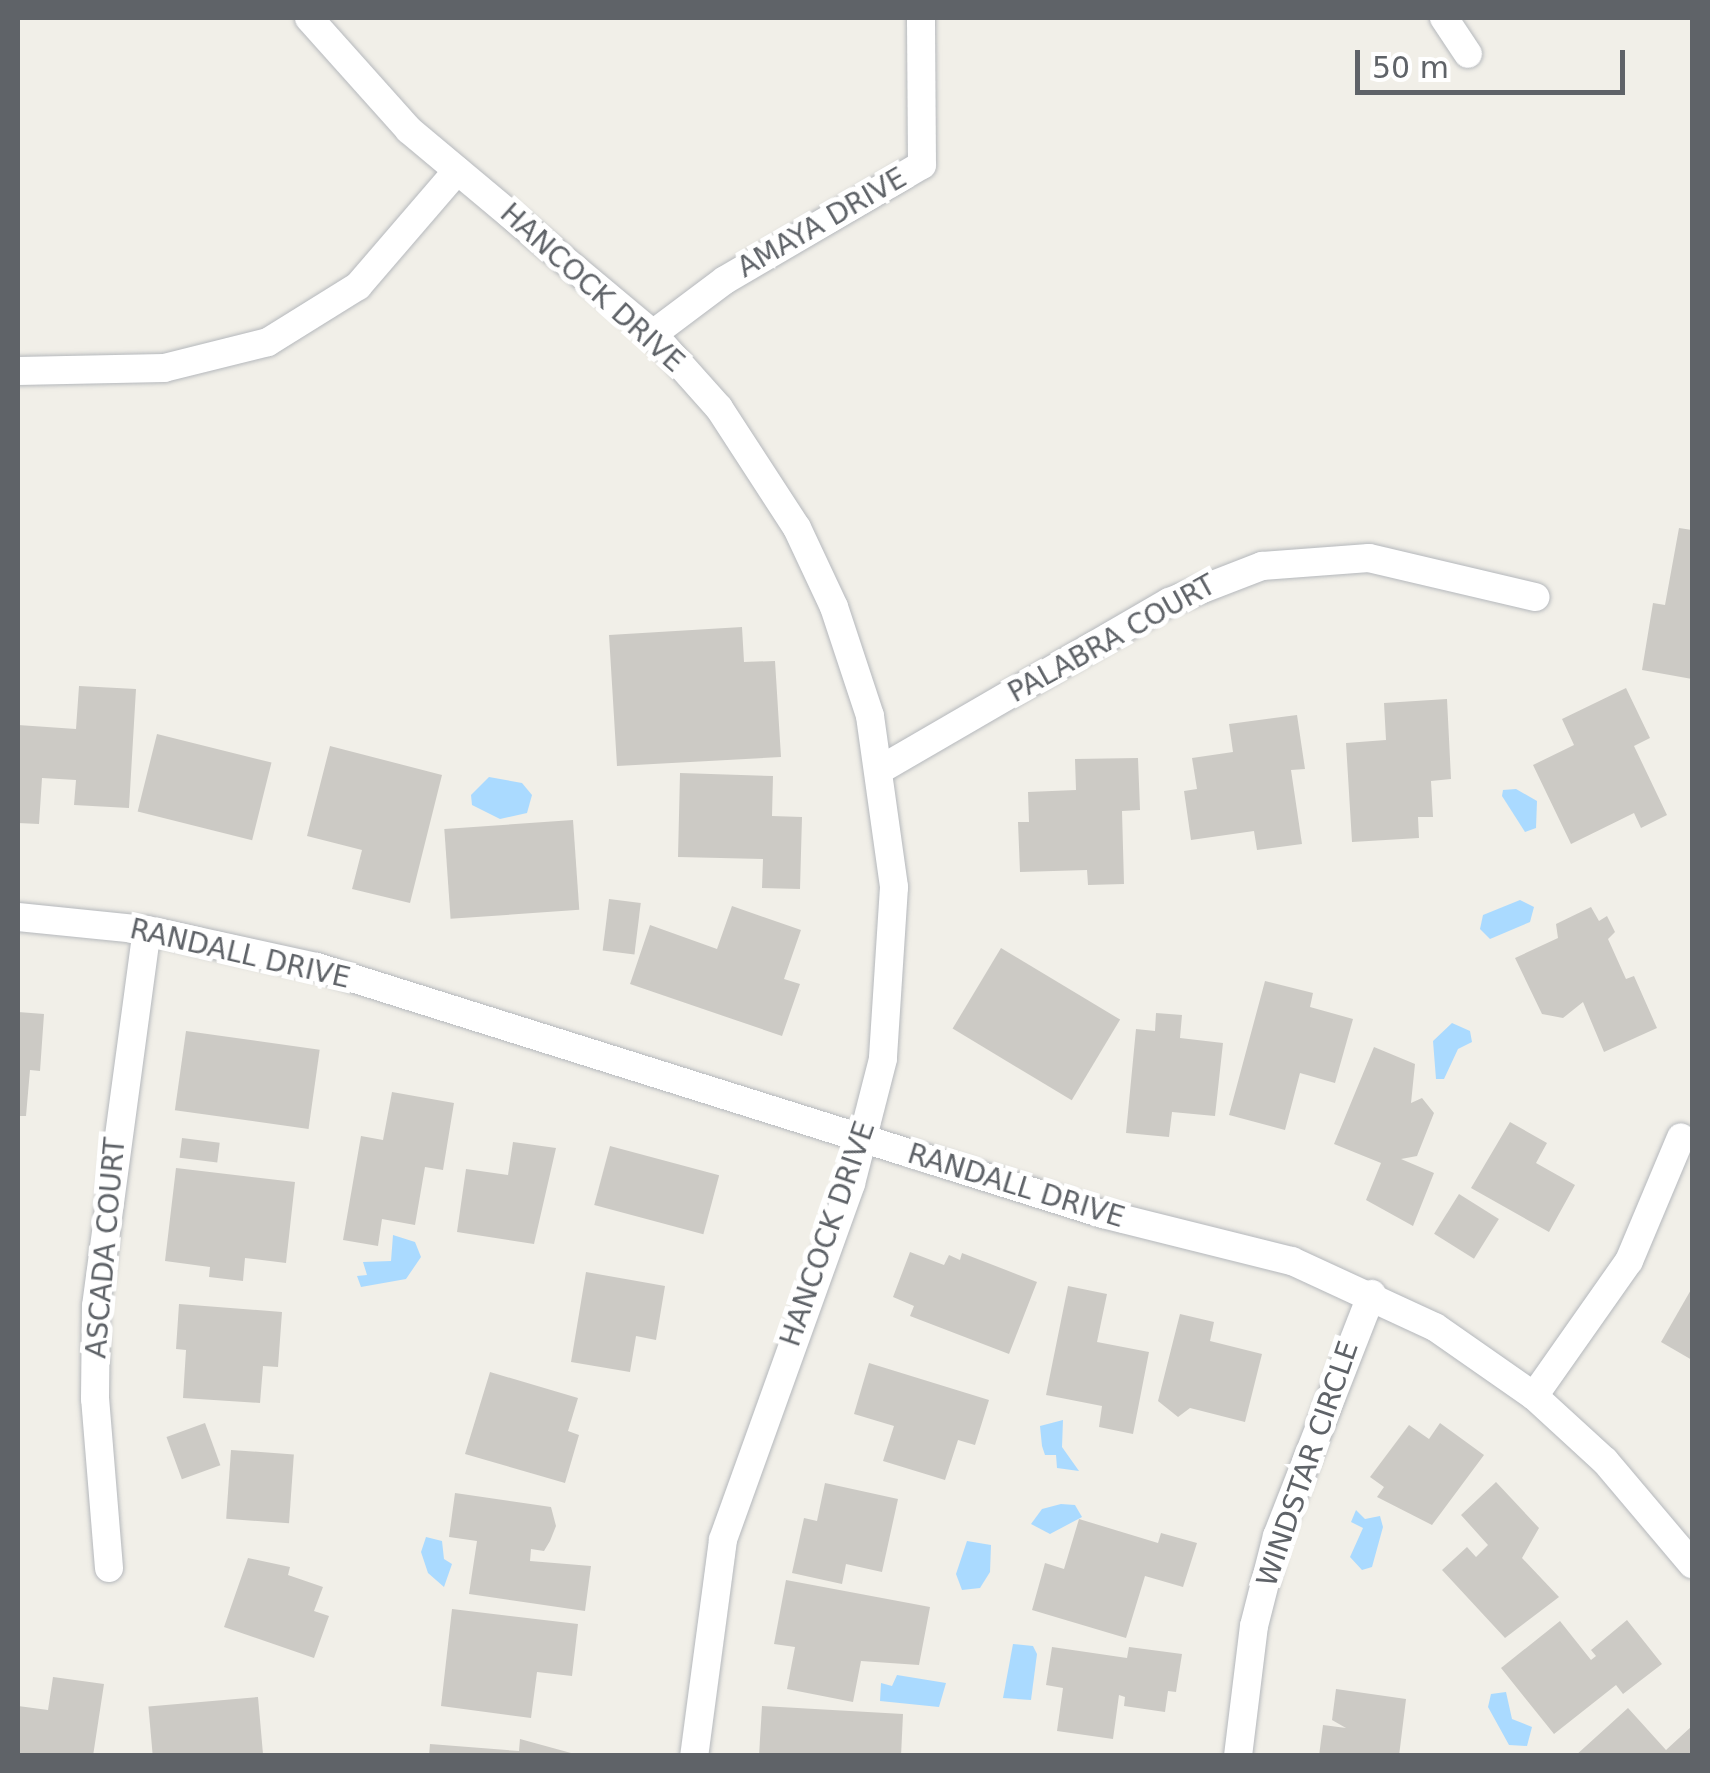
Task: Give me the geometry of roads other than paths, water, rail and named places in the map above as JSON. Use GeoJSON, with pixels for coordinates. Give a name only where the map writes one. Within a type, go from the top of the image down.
{"type":"FeatureCollection","features":[{"type":"Feature","properties":{"kind":"street","name":"HANCOCK DRIVE"},"geometry":{"type":"LineString","coordinates":[[310,18],[349,68],[456,171],[653,334],[719,408],[797,528],[834,606],[881,769],[894,887],[894,973],[865,1140],[723,1540],[706,1624],[694,1756]]}},
{"type":"Feature","properties":{"kind":"street","name":"AMAYA DRIVE"},"geometry":{"type":"LineString","coordinates":[[653,334],[725,280],[922,165],[921,18]]}},
{"type":"Feature","properties":{"kind":"street"},"geometry":{"type":"LineString","coordinates":[[1444,18],[1468,54]]}},
{"type":"Feature","properties":{"kind":"street"},"geometry":{"type":"LineString","coordinates":[[18,371],[164,368],[268,342],[358,286],[456,171]]}},
{"type":"Feature","properties":{"kind":"street","name":"PALABRA COURT"},"geometry":{"type":"LineString","coordinates":[[881,769],[1169,602],[1262,566],[1369,558],[1535,597]]}},
{"type":"Feature","properties":{"kind":"street","name":"RANDALL DRIVE"},"geometry":{"type":"LineString","coordinates":[[18,916],[147,930],[317,968],[1103,1214],[1292,1260],[1372,1294],[1435,1327],[1534,1396],[1605,1460],[1692,1564]]}},
{"type":"Feature","properties":{"kind":"street","name":"ASCADA COURT"},"geometry":{"type":"LineString","coordinates":[[109,1568],[95,1399],[96,1306],[147,930]]}},
{"type":"Feature","properties":{"kind":"street"},"geometry":{"type":"LineString","coordinates":[[1534,1396],[1629,1261],[1681,1137]]}},
{"type":"Feature","properties":{"kind":"street","name":"WINDSTAR CIRCLE"},"geometry":{"type":"LineString","coordinates":[[1238,1756],[1254,1626],[1276,1536],[1372,1294]]}},
{"type":"Feature","properties":{"kind":"water"},"geometry":{"type":"Polygon","coordinates":[[[489,777],[522,783],[532,795],[527,813],[500,819],[472,805],[471,795],[489,777]]]}},
{"type":"Feature","properties":{"kind":"water"},"geometry":{"type":"Polygon","coordinates":[[[1516,789],[1537,801],[1536,828],[1525,832],[1502,796],[1503,790],[1516,789]]]}},
{"type":"Feature","properties":{"kind":"water"},"geometry":{"type":"Polygon","coordinates":[[[1520,900],[1534,907],[1530,922],[1490,939],[1480,929],[1483,915],[1520,900]]]}},
{"type":"Feature","properties":{"kind":"water"},"geometry":{"type":"Polygon","coordinates":[[[1452,1023],[1470,1031],[1472,1042],[1458,1049],[1444,1079],[1436,1079],[1433,1041],[1452,1023]]]}},
{"type":"Feature","properties":{"kind":"water"},"geometry":{"type":"Polygon","coordinates":[[[393,1235],[415,1242],[421,1257],[406,1279],[361,1287],[357,1276],[367,1275],[363,1262],[391,1261],[393,1235]]]}},
{"type":"Feature","properties":{"kind":"water"},"geometry":{"type":"Polygon","coordinates":[[[1063,1420],[1062,1447],[1079,1471],[1057,1468],[1056,1455],[1045,1455],[1042,1446],[1040,1426],[1063,1420]]]}},
{"type":"Feature","properties":{"kind":"water"},"geometry":{"type":"Polygon","coordinates":[[[1075,1505],[1082,1517],[1050,1534],[1031,1524],[1042,1509],[1075,1505]]]}},
{"type":"Feature","properties":{"kind":"water"},"geometry":{"type":"Polygon","coordinates":[[[1356,1510],[1365,1519],[1380,1516],[1383,1527],[1372,1567],[1362,1570],[1350,1557],[1363,1528],[1351,1522],[1356,1510]]]}},
{"type":"Feature","properties":{"kind":"water"},"geometry":{"type":"Polygon","coordinates":[[[426,1537],[442,1541],[444,1559],[452,1564],[444,1587],[428,1573],[421,1552],[426,1537]]]}},
{"type":"Feature","properties":{"kind":"water"},"geometry":{"type":"Polygon","coordinates":[[[967,1541],[991,1545],[990,1572],[980,1588],[962,1590],[956,1574],[967,1541]]]}},
{"type":"Feature","properties":{"kind":"water"},"geometry":{"type":"Polygon","coordinates":[[[1013,1644],[1033,1646],[1037,1654],[1031,1700],[1003,1698],[1013,1644]]]}},
{"type":"Feature","properties":{"kind":"water"},"geometry":{"type":"Polygon","coordinates":[[[897,1675],[946,1683],[939,1707],[880,1701],[881,1683],[892,1686],[897,1675]]]}},
{"type":"Feature","properties":{"kind":"water"},"geometry":{"type":"Polygon","coordinates":[[[1506,1692],[1512,1719],[1532,1727],[1527,1746],[1509,1745],[1488,1707],[1491,1694],[1506,1692]]]}}]}
